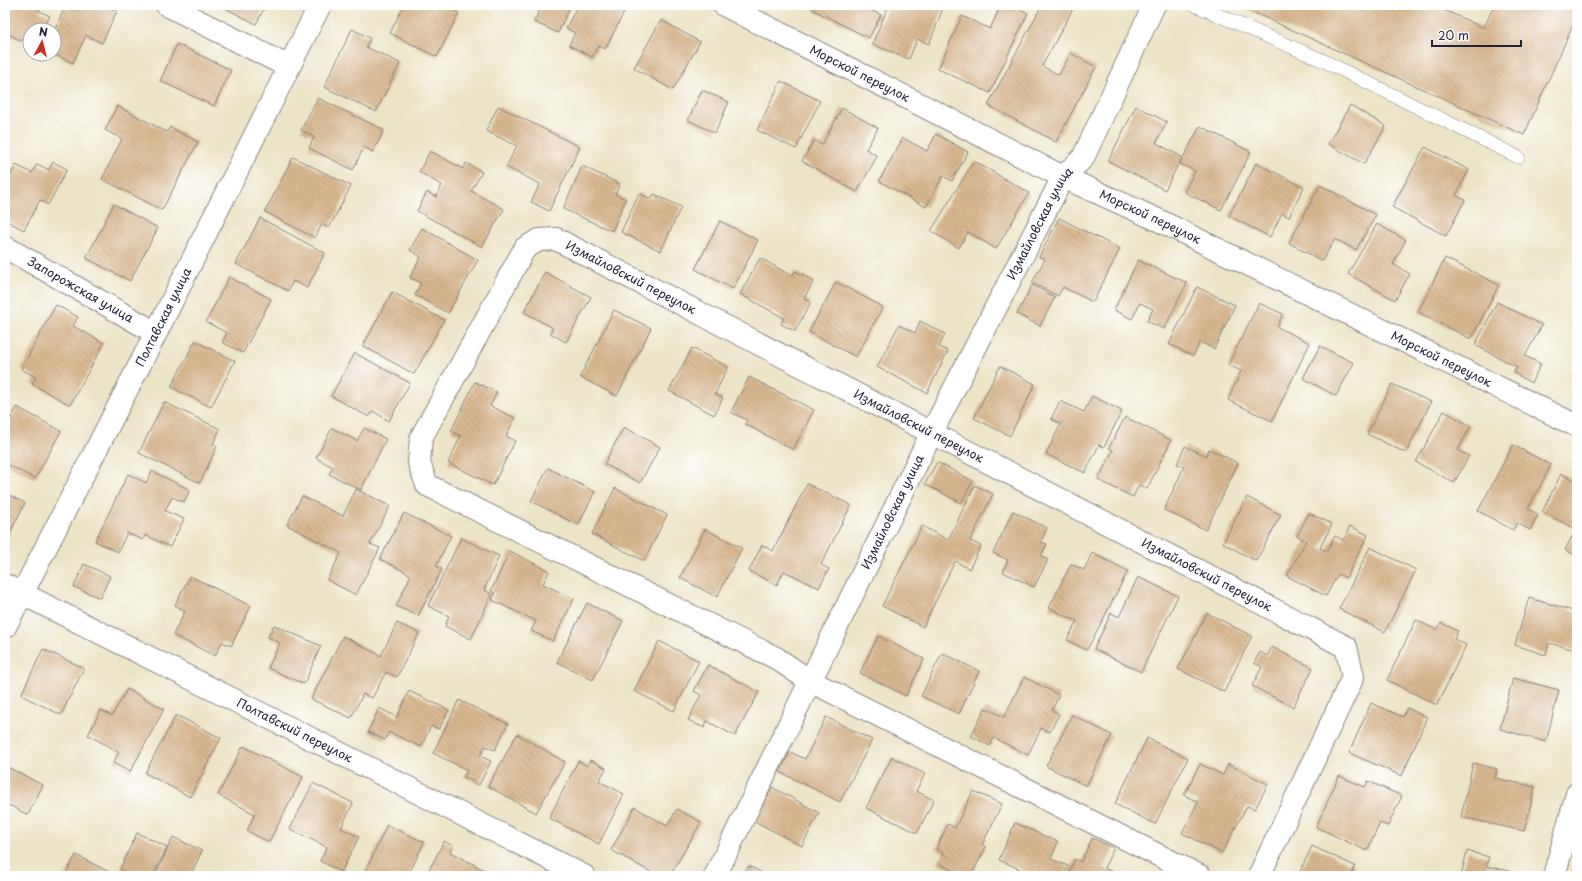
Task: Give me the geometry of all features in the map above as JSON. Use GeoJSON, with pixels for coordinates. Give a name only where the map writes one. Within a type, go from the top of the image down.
{"type":"FeatureCollection","features":[{"type":"Feature","properties":{"kind":"street"},"geometry":{"type":"LineString","coordinates":[[167,5],[289,67]]}},
{"type":"Feature","properties":{"kind":"street","name":"Полтавская улица"},"geometry":{"type":"LineString","coordinates":[[5,628],[13,590],[156,333],[320,5]]}},
{"type":"Feature","properties":{"kind":"street","name":"Морской переулок"},"geometry":{"type":"LineString","coordinates":[[724,5],[1063,177],[1158,220],[1577,426]]}},
{"type":"Feature","properties":{"kind":"street","name":"Измайловская улица"},"geometry":{"type":"LineString","coordinates":[[715,876],[932,434],[1063,177],[1083,158],[1154,5]]}},
{"type":"Feature","properties":{"kind":"street","name":"Измайловский переулок"},"geometry":{"type":"LineString","coordinates":[[1200,876],[810,681],[776,658],[427,485],[419,463],[421,438],[525,248],[540,240],[556,239],[1346,647],[1353,677],[1259,876]]}},
{"type":"Feature","properties":{"kind":"street","name":"Запорожская улица"},"geometry":{"type":"LineString","coordinates":[[5,247],[156,333]]}},
{"type":"Feature","properties":{"kind":"street","name":"Полтавский переулок"},"geometry":{"type":"LineString","coordinates":[[13,590],[584,876]]}},
{"type":"Feature","properties":{"kind":"street"},"geometry":{"type":"LineString","coordinates":[[1554,876],[1577,794]]}},
{"type":"Feature","properties":{"kind":"lane"},"geometry":{"type":"LineString","coordinates":[[1195,5],[1324,61],[1518,157]]}},
{"type":"Feature","properties":{"kind":"building"},"geometry":{"type":"Polygon","coordinates":[[[5,5],[42,5],[39,11],[50,16],[47,22],[22,22],[21,41],[5,32],[5,5]]]}},
{"type":"Feature","properties":{"kind":"building"},"geometry":{"type":"Polygon","coordinates":[[[66,5],[104,5],[117,11],[102,43],[86,35],[73,63],[62,58],[62,22],[58,22],[66,5]]]}},
{"type":"Feature","properties":{"kind":"building"},"geometry":{"type":"Polygon","coordinates":[[[219,5],[266,5],[256,24],[219,5]]]}},
{"type":"Feature","properties":{"kind":"building"},"geometry":{"type":"Polygon","coordinates":[[[404,5],[443,5],[459,13],[437,57],[390,33],[404,5]]]}},
{"type":"Feature","properties":{"kind":"building"},"geometry":{"type":"Polygon","coordinates":[[[542,5],[571,5],[558,33],[534,22],[542,5]]]}},
{"type":"Feature","properties":{"kind":"building"},"geometry":{"type":"Polygon","coordinates":[[[578,5],[628,5],[605,49],[599,46],[592,57],[569,45],[575,33],[566,28],[578,5]]]}},
{"type":"Feature","properties":{"kind":"building"},"geometry":{"type":"Polygon","coordinates":[[[816,5],[871,5],[869,9],[881,15],[869,38],[813,10],[816,5]]]}},
{"type":"Feature","properties":{"kind":"building"},"geometry":{"type":"Polygon","coordinates":[[[889,5],[944,6],[929,44],[917,39],[909,59],[872,44],[889,5]]]}},
{"type":"Feature","properties":{"kind":"building"},"geometry":{"type":"Polygon","coordinates":[[[1001,5],[1012,5],[1028,13],[990,93],[938,69],[962,16],[990,29],[1001,5]]]}},
{"type":"Feature","properties":{"kind":"building"},"geometry":{"type":"Polygon","coordinates":[[[1042,5],[1075,5],[1042,66],[1059,75],[1071,53],[1096,67],[1056,142],[988,105],[1042,5]]]}},
{"type":"Feature","properties":{"kind":"building"},"geometry":{"type":"Polygon","coordinates":[[[1237,5],[1433,5],[1484,28],[1494,5],[1577,5],[1577,16],[1524,135],[1237,5]]]}},
{"type":"Feature","properties":{"kind":"building"},"geometry":{"type":"Polygon","coordinates":[[[661,20],[700,42],[673,90],[634,68],[661,20]]]}},
{"type":"Feature","properties":{"kind":"building"},"geometry":{"type":"Polygon","coordinates":[[[352,29],[370,38],[366,47],[400,63],[376,112],[324,87],[352,29]]]}},
{"type":"Feature","properties":{"kind":"building"},"geometry":{"type":"Polygon","coordinates":[[[177,44],[231,70],[214,106],[160,81],[177,44]]]}},
{"type":"Feature","properties":{"kind":"building"},"geometry":{"type":"Polygon","coordinates":[[[781,81],[820,101],[796,149],[757,130],[781,81]]]}},
{"type":"Feature","properties":{"kind":"building"},"geometry":{"type":"Polygon","coordinates":[[[702,90],[729,102],[715,133],[688,120],[702,90]]]}},
{"type":"Feature","properties":{"kind":"building"},"geometry":{"type":"Polygon","coordinates":[[[318,98],[384,130],[373,152],[364,147],[353,170],[309,148],[314,137],[301,130],[318,98]]]}},
{"type":"Feature","properties":{"kind":"building"},"geometry":{"type":"Polygon","coordinates":[[[1350,105],[1386,126],[1364,164],[1328,144],[1350,105]]]}},
{"type":"Feature","properties":{"kind":"building"},"geometry":{"type":"Polygon","coordinates":[[[117,106],[167,132],[170,127],[198,142],[162,210],[102,179],[122,139],[105,130],[117,106]]]}},
{"type":"Feature","properties":{"kind":"building"},"geometry":{"type":"Polygon","coordinates":[[[498,106],[580,147],[549,211],[531,202],[540,184],[506,167],[517,146],[486,131],[498,106]]]}},
{"type":"Feature","properties":{"kind":"building"},"geometry":{"type":"Polygon","coordinates":[[[1136,106],[1167,122],[1156,143],[1182,157],[1165,190],[1108,161],[1136,106]]]}},
{"type":"Feature","properties":{"kind":"building"},"geometry":{"type":"Polygon","coordinates":[[[842,108],[878,128],[866,149],[877,156],[857,192],[802,161],[814,140],[822,145],[842,108]]]}},
{"type":"Feature","properties":{"kind":"building"},"geometry":{"type":"Polygon","coordinates":[[[1200,126],[1251,152],[1221,210],[1184,192],[1195,171],[1180,164],[1200,126]]]}},
{"type":"Feature","properties":{"kind":"building"},"geometry":{"type":"Polygon","coordinates":[[[936,134],[968,152],[952,181],[943,176],[926,207],[879,181],[903,138],[927,151],[936,134]]]}},
{"type":"Feature","properties":{"kind":"building"},"geometry":{"type":"Polygon","coordinates":[[[1425,147],[1469,170],[1456,195],[1465,200],[1446,236],[1392,207],[1425,147]]]}},
{"type":"Feature","properties":{"kind":"building"},"geometry":{"type":"Polygon","coordinates":[[[430,151],[463,169],[466,163],[482,172],[471,191],[504,209],[482,247],[417,211],[427,192],[436,197],[442,185],[419,172],[430,151]]]}},
{"type":"Feature","properties":{"kind":"building"},"geometry":{"type":"Polygon","coordinates":[[[293,157],[351,186],[329,228],[322,224],[315,238],[265,212],[293,157]]]}},
{"type":"Feature","properties":{"kind":"building"},"geometry":{"type":"Polygon","coordinates":[[[974,161],[1029,193],[996,249],[968,232],[959,248],[931,231],[974,161]]]}},
{"type":"Feature","properties":{"kind":"building"},"geometry":{"type":"Polygon","coordinates":[[[53,162],[67,169],[48,205],[40,200],[24,230],[5,220],[5,185],[16,165],[32,173],[37,164],[49,170],[53,162]]]}},
{"type":"Feature","properties":{"kind":"building"},"geometry":{"type":"Polygon","coordinates":[[[1256,163],[1304,187],[1289,217],[1282,213],[1270,237],[1229,216],[1256,163]]]}},
{"type":"Feature","properties":{"kind":"building"},"geometry":{"type":"Polygon","coordinates":[[[582,166],[620,184],[615,194],[626,199],[612,231],[563,209],[582,166]]]}},
{"type":"Feature","properties":{"kind":"building"},"geometry":{"type":"Polygon","coordinates":[[[1320,185],[1376,215],[1356,250],[1335,239],[1322,261],[1289,243],[1320,185]]]}},
{"type":"Feature","properties":{"kind":"building"},"geometry":{"type":"Polygon","coordinates":[[[639,193],[651,199],[654,194],[681,207],[661,251],[621,232],[639,193]]]}},
{"type":"Feature","properties":{"kind":"building"},"geometry":{"type":"Polygon","coordinates":[[[114,204],[158,228],[130,281],[86,258],[114,204]]]}},
{"type":"Feature","properties":{"kind":"building"},"geometry":{"type":"Polygon","coordinates":[[[260,218],[325,253],[307,288],[293,281],[288,291],[236,264],[260,218]]]}},
{"type":"Feature","properties":{"kind":"building"},"geometry":{"type":"Polygon","coordinates":[[[1059,218],[1120,249],[1093,302],[1063,287],[1058,296],[1032,283],[1045,259],[1039,257],[1059,218]]]}},
{"type":"Feature","properties":{"kind":"building"},"geometry":{"type":"Polygon","coordinates":[[[720,221],[758,240],[733,289],[695,269],[720,221]]]}},
{"type":"Feature","properties":{"kind":"building"},"geometry":{"type":"Polygon","coordinates":[[[1377,224],[1406,240],[1393,264],[1410,274],[1395,300],[1348,274],[1377,224]]]}},
{"type":"Feature","properties":{"kind":"building"},"geometry":{"type":"Polygon","coordinates":[[[422,228],[478,260],[448,313],[415,295],[421,283],[410,278],[421,257],[410,250],[422,228]]]}},
{"type":"Feature","properties":{"kind":"building"},"geometry":{"type":"Polygon","coordinates":[[[760,258],[792,276],[795,271],[814,281],[804,298],[811,302],[795,331],[781,324],[784,318],[740,294],[760,258]]]}},
{"type":"Feature","properties":{"kind":"building"},"geometry":{"type":"Polygon","coordinates":[[[1445,258],[1499,285],[1471,339],[1418,312],[1445,258]]]}},
{"type":"Feature","properties":{"kind":"building"},"geometry":{"type":"Polygon","coordinates":[[[1138,260],[1187,283],[1164,329],[1147,321],[1153,309],[1140,303],[1132,319],[1114,310],[1138,260]]]}},
{"type":"Feature","properties":{"kind":"building"},"geometry":{"type":"Polygon","coordinates":[[[545,272],[591,297],[566,342],[550,333],[553,328],[524,312],[545,272]]]}},
{"type":"Feature","properties":{"kind":"building"},"geometry":{"type":"Polygon","coordinates":[[[229,277],[271,299],[243,353],[222,342],[227,333],[206,322],[229,277]]]}},
{"type":"Feature","properties":{"kind":"building"},"geometry":{"type":"Polygon","coordinates":[[[836,282],[883,307],[856,357],[809,332],[836,282]]]}},
{"type":"Feature","properties":{"kind":"building"},"geometry":{"type":"Polygon","coordinates":[[[1032,285],[1055,297],[1040,326],[1017,314],[1032,285]]]}},
{"type":"Feature","properties":{"kind":"building"},"geometry":{"type":"Polygon","coordinates":[[[1197,287],[1235,305],[1214,349],[1200,342],[1193,356],[1169,344],[1197,287]]]}},
{"type":"Feature","properties":{"kind":"building"},"geometry":{"type":"Polygon","coordinates":[[[392,292],[444,320],[414,374],[363,346],[392,292]]]}},
{"type":"Feature","properties":{"kind":"building"},"geometry":{"type":"Polygon","coordinates":[[[1497,302],[1542,325],[1525,356],[1541,364],[1531,383],[1514,373],[1517,367],[1475,345],[1497,302]]]}},
{"type":"Feature","properties":{"kind":"building"},"geometry":{"type":"Polygon","coordinates":[[[1259,303],[1283,314],[1277,327],[1310,343],[1272,421],[1228,400],[1241,371],[1228,365],[1259,303]]]}},
{"type":"Feature","properties":{"kind":"building"},"geometry":{"type":"Polygon","coordinates":[[[56,305],[78,317],[73,326],[104,343],[70,405],[32,384],[36,377],[21,369],[56,305]]]}},
{"type":"Feature","properties":{"kind":"building"},"geometry":{"type":"Polygon","coordinates":[[[614,310],[651,328],[617,396],[580,377],[614,310]]]}},
{"type":"Feature","properties":{"kind":"building"},"geometry":{"type":"Polygon","coordinates":[[[920,321],[945,334],[939,347],[948,351],[927,393],[877,367],[899,325],[915,333],[920,321]]]}},
{"type":"Feature","properties":{"kind":"building"},"geometry":{"type":"Polygon","coordinates":[[[195,341],[235,361],[211,407],[171,387],[195,341]]]}},
{"type":"Feature","properties":{"kind":"building"},"geometry":{"type":"Polygon","coordinates":[[[1320,346],[1354,363],[1336,396],[1303,378],[1320,346]]]}},
{"type":"Feature","properties":{"kind":"building"},"geometry":{"type":"Polygon","coordinates":[[[692,348],[728,367],[715,394],[723,398],[714,415],[669,391],[692,348]]]}},
{"type":"Feature","properties":{"kind":"building"},"geometry":{"type":"Polygon","coordinates":[[[355,353],[410,383],[389,421],[373,411],[369,417],[331,396],[355,353]]]}},
{"type":"Feature","properties":{"kind":"building"},"geometry":{"type":"Polygon","coordinates":[[[1000,366],[1035,384],[1010,436],[974,418],[1000,366]]]}},
{"type":"Feature","properties":{"kind":"building"},"geometry":{"type":"Polygon","coordinates":[[[749,377],[814,410],[793,450],[745,424],[747,420],[731,412],[749,377]]]}},
{"type":"Feature","properties":{"kind":"building"},"geometry":{"type":"Polygon","coordinates":[[[475,382],[497,392],[490,406],[515,418],[506,436],[515,441],[493,485],[448,463],[461,436],[451,431],[475,382]]]}},
{"type":"Feature","properties":{"kind":"building"},"geometry":{"type":"Polygon","coordinates":[[[1392,384],[1431,402],[1406,453],[1367,434],[1392,384]]]}},
{"type":"Feature","properties":{"kind":"building"},"geometry":{"type":"Polygon","coordinates":[[[1092,396],[1122,411],[1104,447],[1099,445],[1085,473],[1046,454],[1061,424],[1051,419],[1060,401],[1084,412],[1092,396]]]}},
{"type":"Feature","properties":{"kind":"building"},"geometry":{"type":"Polygon","coordinates":[[[164,402],[220,429],[213,444],[217,446],[200,483],[139,453],[164,402]]]}},
{"type":"Feature","properties":{"kind":"building"},"geometry":{"type":"Polygon","coordinates":[[[17,407],[61,431],[35,479],[5,463],[5,430],[17,407]]]}},
{"type":"Feature","properties":{"kind":"building"},"geometry":{"type":"Polygon","coordinates":[[[1444,411],[1471,426],[1458,450],[1469,456],[1454,483],[1416,462],[1444,411]]]}},
{"type":"Feature","properties":{"kind":"building"},"geometry":{"type":"Polygon","coordinates":[[[1125,417],[1171,440],[1147,489],[1139,485],[1133,497],[1098,480],[1113,450],[1109,448],[1125,417]]]}},
{"type":"Feature","properties":{"kind":"building"},"geometry":{"type":"Polygon","coordinates":[[[624,427],[660,447],[640,483],[604,464],[624,427]]]}},
{"type":"Feature","properties":{"kind":"building"},"geometry":{"type":"Polygon","coordinates":[[[332,428],[357,441],[364,428],[386,439],[361,490],[329,474],[333,467],[316,458],[332,428]]]}},
{"type":"Feature","properties":{"kind":"building"},"geometry":{"type":"Polygon","coordinates":[[[1513,445],[1551,465],[1528,509],[1538,514],[1530,530],[1517,523],[1513,530],[1478,511],[1513,445]]]}},
{"type":"Feature","properties":{"kind":"building"},"geometry":{"type":"Polygon","coordinates":[[[1185,446],[1206,456],[1209,449],[1238,463],[1206,530],[1164,510],[1184,467],[1177,464],[1185,446]]]}},
{"type":"Feature","properties":{"kind":"building"},"geometry":{"type":"Polygon","coordinates":[[[937,462],[973,481],[961,503],[925,484],[937,462]]]}},
{"type":"Feature","properties":{"kind":"building"},"geometry":{"type":"Polygon","coordinates":[[[548,468],[595,492],[578,525],[531,501],[548,468]]]}},
{"type":"Feature","properties":{"kind":"building"},"geometry":{"type":"Polygon","coordinates":[[[152,471],[190,490],[184,502],[172,497],[165,511],[184,519],[170,547],[145,535],[143,540],[127,533],[118,552],[95,541],[128,474],[146,483],[152,471]]]}},
{"type":"Feature","properties":{"kind":"building"},"geometry":{"type":"Polygon","coordinates":[[[1561,474],[1577,481],[1577,556],[1565,550],[1576,529],[1542,512],[1561,474]]]}},
{"type":"Feature","properties":{"kind":"building"},"geometry":{"type":"Polygon","coordinates":[[[807,484],[851,505],[821,565],[829,569],[819,588],[784,571],[777,585],[749,571],[762,545],[773,551],[807,484]]]}},
{"type":"Feature","properties":{"kind":"building"},"geometry":{"type":"Polygon","coordinates":[[[975,485],[993,494],[970,541],[981,546],[969,569],[955,561],[923,627],[882,606],[922,526],[948,540],[975,485]]]}},
{"type":"Feature","properties":{"kind":"building"},"geometry":{"type":"Polygon","coordinates":[[[615,488],[667,515],[644,561],[592,534],[615,488]]]}},
{"type":"Feature","properties":{"kind":"building"},"geometry":{"type":"Polygon","coordinates":[[[356,489],[390,506],[370,544],[380,548],[356,595],[327,580],[341,553],[287,525],[302,496],[343,516],[356,489]]]}},
{"type":"Feature","properties":{"kind":"building"},"geometry":{"type":"Polygon","coordinates":[[[5,493],[25,503],[5,542],[5,493]]]}},
{"type":"Feature","properties":{"kind":"building"},"geometry":{"type":"Polygon","coordinates":[[[1247,497],[1281,515],[1256,561],[1223,543],[1247,497]]]}},
{"type":"Feature","properties":{"kind":"building"},"geometry":{"type":"Polygon","coordinates":[[[1013,511],[1047,528],[1041,542],[1047,544],[1041,556],[1048,560],[1034,587],[1003,572],[1008,560],[993,553],[1013,511]]]}},
{"type":"Feature","properties":{"kind":"building"},"geometry":{"type":"Polygon","coordinates":[[[404,513],[451,536],[436,566],[442,569],[418,616],[396,606],[411,575],[380,559],[404,513]]]}},
{"type":"Feature","properties":{"kind":"building"},"geometry":{"type":"Polygon","coordinates":[[[1309,513],[1332,524],[1320,548],[1327,551],[1335,536],[1343,540],[1350,526],[1368,535],[1346,578],[1338,574],[1326,596],[1287,576],[1306,541],[1297,536],[1309,513]]]}},
{"type":"Feature","properties":{"kind":"building"},"geometry":{"type":"Polygon","coordinates":[[[705,529],[742,548],[717,597],[680,578],[705,529]]]}},
{"type":"Feature","properties":{"kind":"building"},"geometry":{"type":"Polygon","coordinates":[[[461,538],[499,556],[484,590],[492,594],[471,639],[445,626],[449,616],[428,606],[461,538]]]}},
{"type":"Feature","properties":{"kind":"building"},"geometry":{"type":"Polygon","coordinates":[[[1370,547],[1416,570],[1385,632],[1339,609],[1370,547]]]}},
{"type":"Feature","properties":{"kind":"building"},"geometry":{"type":"Polygon","coordinates":[[[510,551],[549,571],[543,584],[574,599],[553,641],[531,631],[536,621],[492,600],[495,593],[491,591],[510,551]]]}},
{"type":"Feature","properties":{"kind":"building"},"geometry":{"type":"Polygon","coordinates":[[[1092,553],[1128,571],[1087,650],[1067,640],[1077,621],[1049,608],[1071,564],[1084,570],[1092,553]]]}},
{"type":"Feature","properties":{"kind":"building"},"geometry":{"type":"Polygon","coordinates":[[[84,564],[110,576],[100,598],[74,587],[84,564]]]}},
{"type":"Feature","properties":{"kind":"building"},"geometry":{"type":"Polygon","coordinates":[[[190,576],[251,606],[231,646],[222,642],[215,656],[173,635],[185,611],[175,605],[190,576]]]}},
{"type":"Feature","properties":{"kind":"building"},"geometry":{"type":"Polygon","coordinates":[[[1138,577],[1178,596],[1141,672],[1094,649],[1111,613],[1119,617],[1138,577]]]}},
{"type":"Feature","properties":{"kind":"building"},"geometry":{"type":"Polygon","coordinates":[[[1529,598],[1577,612],[1577,645],[1575,650],[1549,643],[1546,655],[1515,645],[1529,598]]]}},
{"type":"Feature","properties":{"kind":"building"},"geometry":{"type":"Polygon","coordinates":[[[587,603],[623,621],[593,680],[557,662],[587,603]]]}},
{"type":"Feature","properties":{"kind":"building"},"geometry":{"type":"Polygon","coordinates":[[[1207,613],[1252,636],[1224,692],[1178,669],[1207,613]]]}},
{"type":"Feature","properties":{"kind":"building"},"geometry":{"type":"Polygon","coordinates":[[[1416,620],[1437,630],[1441,623],[1458,631],[1454,639],[1466,645],[1437,705],[1387,680],[1416,620]]]}},
{"type":"Feature","properties":{"kind":"building"},"geometry":{"type":"Polygon","coordinates":[[[397,623],[419,633],[397,677],[386,672],[372,698],[363,694],[351,718],[311,699],[343,636],[381,656],[397,623]]]}},
{"type":"Feature","properties":{"kind":"building"},"geometry":{"type":"Polygon","coordinates":[[[274,625],[321,646],[304,684],[268,668],[280,643],[268,637],[274,625]]]}},
{"type":"Feature","properties":{"kind":"building"},"geometry":{"type":"Polygon","coordinates":[[[878,636],[924,659],[906,696],[860,673],[878,636]]]}},
{"type":"Feature","properties":{"kind":"building"},"geometry":{"type":"Polygon","coordinates":[[[659,641],[699,661],[674,711],[634,691],[659,641]]]}},
{"type":"Feature","properties":{"kind":"building"},"geometry":{"type":"Polygon","coordinates":[[[1272,647],[1313,668],[1293,707],[1252,686],[1262,667],[1254,663],[1260,652],[1267,656],[1272,647]]]}},
{"type":"Feature","properties":{"kind":"building"},"geometry":{"type":"Polygon","coordinates":[[[43,649],[84,668],[61,715],[21,695],[43,649]]]}},
{"type":"Feature","properties":{"kind":"building"},"geometry":{"type":"Polygon","coordinates":[[[942,653],[979,671],[959,714],[921,696],[942,653]]]}},
{"type":"Feature","properties":{"kind":"building"},"geometry":{"type":"Polygon","coordinates":[[[708,665],[759,692],[735,736],[707,721],[704,728],[688,720],[701,695],[694,691],[708,665]]]}},
{"type":"Feature","properties":{"kind":"building"},"geometry":{"type":"Polygon","coordinates":[[[1024,677],[1059,695],[1052,710],[1059,714],[1050,732],[1041,728],[1028,755],[994,738],[990,746],[971,736],[985,708],[1004,717],[1024,677]]]}},
{"type":"Feature","properties":{"kind":"building"},"geometry":{"type":"Polygon","coordinates":[[[1513,678],[1559,690],[1546,742],[1500,729],[1513,678]]]}},
{"type":"Feature","properties":{"kind":"building"},"geometry":{"type":"Polygon","coordinates":[[[127,689],[164,709],[130,772],[113,763],[119,752],[88,735],[101,710],[112,716],[127,689]]]}},
{"type":"Feature","properties":{"kind":"building"},"geometry":{"type":"Polygon","coordinates":[[[409,691],[449,710],[439,729],[431,726],[421,747],[389,732],[385,740],[368,732],[379,708],[397,717],[409,691]]]}},
{"type":"Feature","properties":{"kind":"building"},"geometry":{"type":"Polygon","coordinates":[[[459,700],[508,724],[495,750],[485,746],[480,756],[491,761],[479,785],[464,777],[467,770],[433,753],[459,700]]]}},
{"type":"Feature","properties":{"kind":"building"},"geometry":{"type":"Polygon","coordinates":[[[1371,703],[1403,717],[1407,708],[1427,717],[1402,776],[1349,753],[1371,703]]]}},
{"type":"Feature","properties":{"kind":"building"},"geometry":{"type":"Polygon","coordinates":[[[176,715],[221,738],[190,797],[145,773],[176,715]]]}},
{"type":"Feature","properties":{"kind":"building"},"geometry":{"type":"Polygon","coordinates":[[[1072,715],[1112,735],[1086,786],[1046,766],[1072,715]]]}},
{"type":"Feature","properties":{"kind":"building"},"geometry":{"type":"Polygon","coordinates":[[[826,717],[872,740],[840,802],[780,772],[790,752],[805,759],[826,717]]]}},
{"type":"Feature","properties":{"kind":"building"},"geometry":{"type":"Polygon","coordinates":[[[517,734],[565,762],[536,813],[488,786],[517,734]]]}},
{"type":"Feature","properties":{"kind":"building"},"geometry":{"type":"Polygon","coordinates":[[[1147,738],[1188,758],[1155,824],[1115,804],[1147,738]]]}},
{"type":"Feature","properties":{"kind":"building"},"geometry":{"type":"Polygon","coordinates":[[[243,746],[303,777],[269,842],[247,831],[255,814],[218,795],[243,746]]]}},
{"type":"Feature","properties":{"kind":"building"},"geometry":{"type":"Polygon","coordinates":[[[892,757],[925,774],[916,791],[934,800],[917,833],[866,808],[892,757]]]}},
{"type":"Feature","properties":{"kind":"building"},"geometry":{"type":"Polygon","coordinates":[[[590,760],[606,768],[599,781],[624,794],[599,844],[549,818],[578,761],[588,766],[590,760]]]}},
{"type":"Feature","properties":{"kind":"building"},"geometry":{"type":"Polygon","coordinates":[[[1473,763],[1497,769],[1495,778],[1535,787],[1524,831],[1461,817],[1473,763]]]}},
{"type":"Feature","properties":{"kind":"building"},"geometry":{"type":"Polygon","coordinates":[[[1200,764],[1223,775],[1228,764],[1268,784],[1255,809],[1247,806],[1222,853],[1182,833],[1198,802],[1184,795],[1200,764]]]}},
{"type":"Feature","properties":{"kind":"building"},"geometry":{"type":"Polygon","coordinates":[[[5,766],[43,785],[28,815],[5,803],[5,766]]]}},
{"type":"Feature","properties":{"kind":"building"},"geometry":{"type":"Polygon","coordinates":[[[1339,776],[1365,787],[1368,781],[1402,796],[1388,826],[1380,823],[1367,851],[1316,827],[1339,776]]]}},
{"type":"Feature","properties":{"kind":"building"},"geometry":{"type":"Polygon","coordinates":[[[313,783],[353,803],[341,828],[359,837],[341,872],[320,861],[327,847],[290,829],[313,783]]]}},
{"type":"Feature","properties":{"kind":"building"},"geometry":{"type":"Polygon","coordinates":[[[772,787],[819,813],[802,846],[754,821],[772,787]]]}},
{"type":"Feature","properties":{"kind":"building"},"geometry":{"type":"Polygon","coordinates":[[[973,791],[1002,804],[982,845],[986,847],[971,876],[964,876],[938,863],[944,853],[936,849],[948,824],[955,828],[973,791]]]}},
{"type":"Feature","properties":{"kind":"building"},"geometry":{"type":"Polygon","coordinates":[[[635,807],[667,826],[677,809],[701,822],[670,876],[658,876],[611,850],[635,807]]]}},
{"type":"Feature","properties":{"kind":"building"},"geometry":{"type":"Polygon","coordinates":[[[1015,823],[1058,842],[1051,859],[1068,866],[1064,876],[1036,876],[999,860],[1015,823]]]}},
{"type":"Feature","properties":{"kind":"building"},"geometry":{"type":"Polygon","coordinates":[[[387,825],[424,842],[408,876],[369,876],[364,874],[387,825]]]}},
{"type":"Feature","properties":{"kind":"building"},"geometry":{"type":"Polygon","coordinates":[[[137,833],[167,847],[153,876],[136,876],[120,869],[137,833]]]}},
{"type":"Feature","properties":{"kind":"building"},"geometry":{"type":"Polygon","coordinates":[[[173,837],[202,851],[190,876],[155,876],[173,837]]]}},
{"type":"Feature","properties":{"kind":"building"},"geometry":{"type":"Polygon","coordinates":[[[1092,838],[1114,848],[1104,868],[1121,876],[1067,876],[1075,859],[1081,862],[1092,838]]]}},
{"type":"Feature","properties":{"kind":"building"},"geometry":{"type":"Polygon","coordinates":[[[444,841],[453,846],[450,852],[496,876],[426,876],[444,841]]]}},
{"type":"Feature","properties":{"kind":"building"},"geometry":{"type":"Polygon","coordinates":[[[1312,846],[1355,866],[1351,876],[1298,876],[1312,846]]]}},
{"type":"Feature","properties":{"kind":"building"},"geometry":{"type":"Polygon","coordinates":[[[1467,851],[1489,857],[1486,866],[1510,871],[1509,876],[1461,876],[1467,851]]]}},
{"type":"Feature","properties":{"kind":"building"},"geometry":{"type":"Polygon","coordinates":[[[76,855],[117,876],[65,876],[76,855]]]}},
{"type":"Feature","properties":{"kind":"building"},"geometry":{"type":"Polygon","coordinates":[[[749,866],[768,876],[743,876],[749,866]]]}}]}
